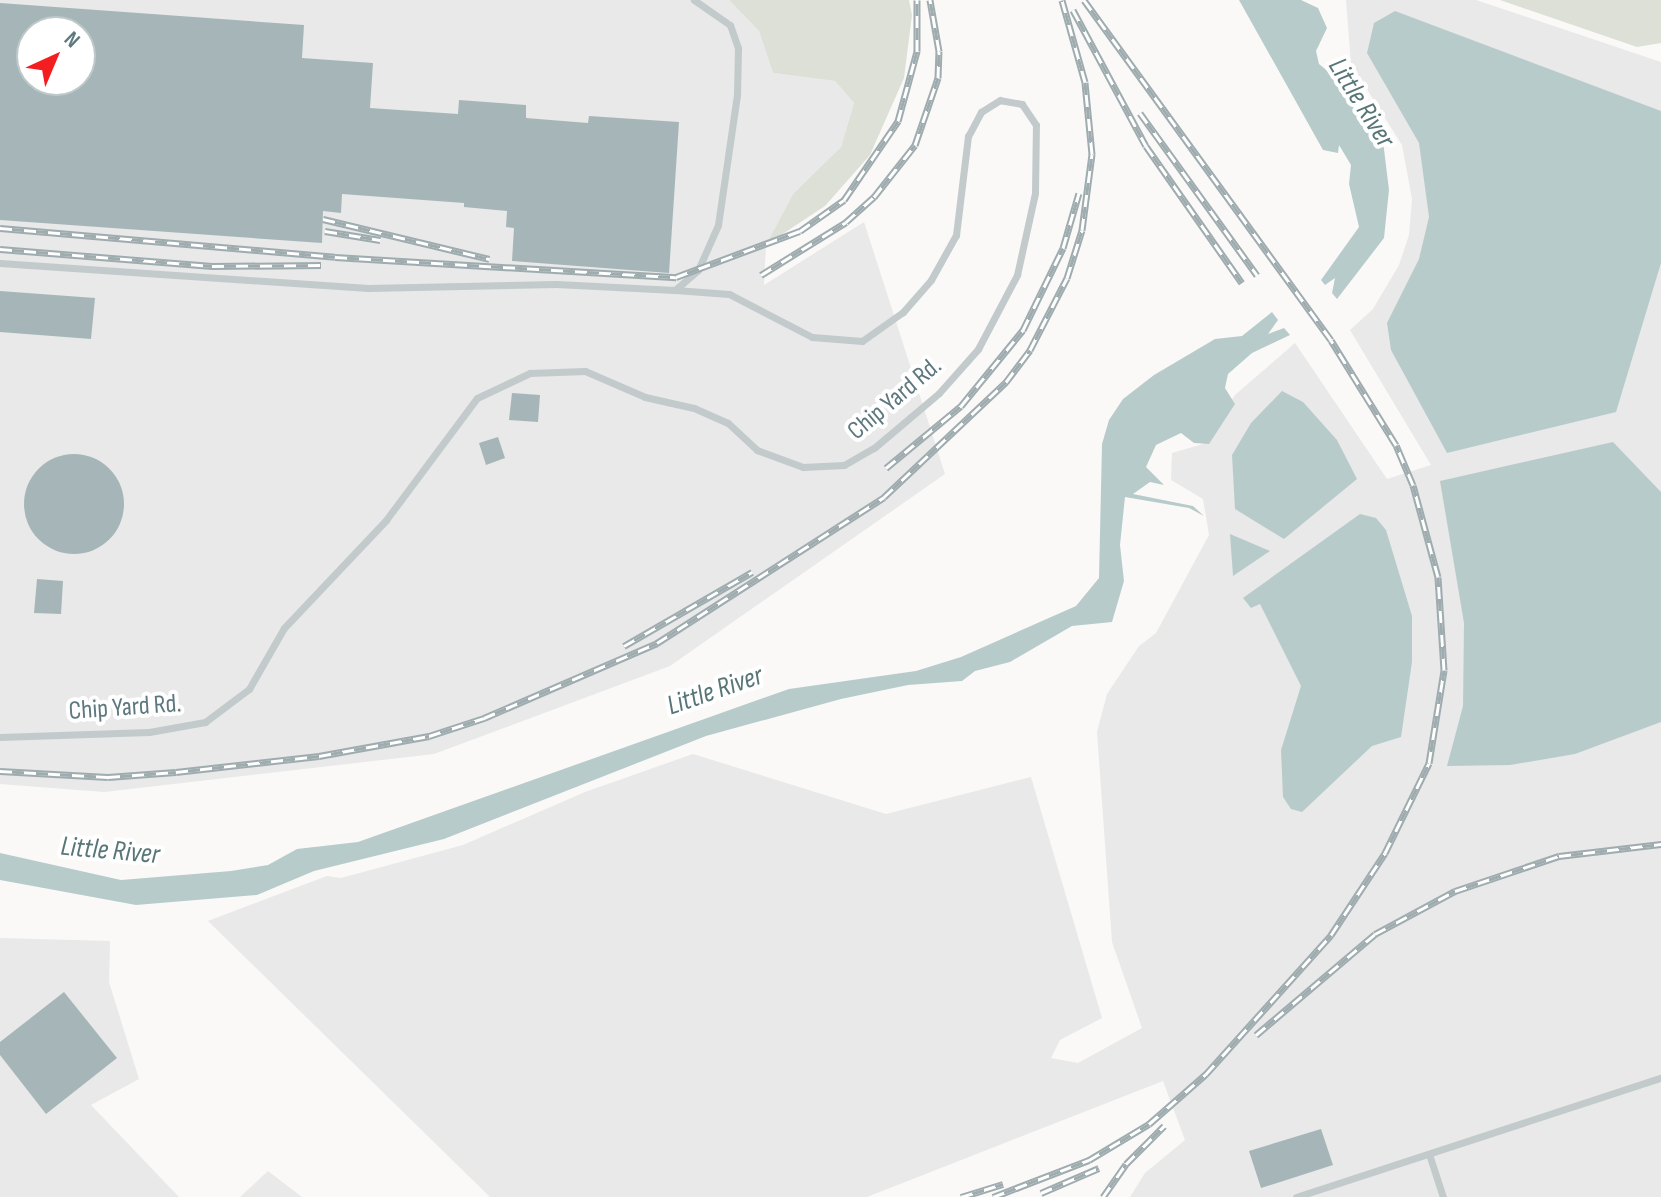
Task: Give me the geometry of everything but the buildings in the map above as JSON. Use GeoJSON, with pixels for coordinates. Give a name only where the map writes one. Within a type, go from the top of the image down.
{"type":"FeatureCollection","features":[{"type":"Feature","properties":{"kind":"lane"},"geometry":{"type":"LineString","coordinates":[[675,290],[698,270],[718,225],[737,95],[738,48],[730,25],[694,0]]}},
{"type":"Feature","properties":{"kind":"lane","name":"Chip Yard Rd."},"geometry":{"type":"LineString","coordinates":[[0,263],[368,288],[556,284],[729,294],[812,337],[862,341],[903,312],[931,280],[956,235],[968,136],[981,112],[1000,100],[1022,104],[1036,125],[1035,193],[1017,275],[978,349],[939,393],[874,448],[844,465],[803,467],[757,450],[728,423],[694,408],[645,397],[585,371],[530,373],[477,398],[386,520],[284,628],[249,689],[205,722],[149,732],[0,737]]}},
{"type":"Feature","properties":{"kind":"lane"},"geometry":{"type":"LineString","coordinates":[[1296,1197],[1661,1078]]}},
{"type":"Feature","properties":{"kind":"lane"},"geometry":{"type":"LineString","coordinates":[[1429,1154],[1443,1197]]}},
{"type":"Feature","properties":{"kind":"shaded area"},"geometry":{"type":"Polygon","coordinates":[[[0,0],[729,0],[759,31],[773,73],[835,81],[854,103],[841,147],[793,194],[766,245],[764,285],[864,222],[945,474],[670,666],[434,754],[104,792],[0,784],[0,0]]]}},
{"type":"Feature","properties":{"kind":"shaded area"},"geometry":{"type":"Polygon","coordinates":[[[729,0],[909,0],[912,15],[904,78],[870,155],[825,206],[766,245],[793,194],[841,147],[854,103],[835,81],[773,73],[759,31],[729,0]]]}},
{"type":"Feature","properties":{"kind":"shaded area"},"geometry":{"type":"Polygon","coordinates":[[[1239,0],[1301,0],[1318,8],[1327,28],[1316,51],[1319,64],[1348,88],[1383,141],[1389,190],[1384,238],[1337,299],[1332,293],[1335,278],[1325,285],[1321,280],[1359,227],[1349,184],[1351,165],[1339,145],[1338,153],[1323,150],[1239,0]]]}},
{"type":"Feature","properties":{"kind":"shaded area"},"geometry":{"type":"Polygon","coordinates":[[[1346,0],[1476,0],[1661,62],[1661,1197],[1130,1197],[1145,1173],[1185,1140],[1163,1081],[867,1197],[490,1197],[208,921],[327,876],[341,878],[463,845],[585,792],[693,754],[886,814],[1031,777],[1102,1018],[1060,1040],[1051,1058],[1078,1063],[1142,1028],[1112,942],[1097,732],[1107,694],[1139,646],[1156,633],[1209,535],[1203,499],[1171,480],[1172,453],[1203,444],[1235,395],[1295,343],[1387,479],[1431,465],[1350,330],[1373,309],[1399,265],[1409,235],[1412,199],[1402,145],[1351,64],[1346,0]]]}},
{"type":"Feature","properties":{"kind":"shaded area"},"geometry":{"type":"Polygon","coordinates":[[[1500,0],[1661,0],[1661,43],[1637,47],[1500,0]]]}},
{"type":"Feature","properties":{"kind":"shaded area"},"geometry":{"type":"Polygon","coordinates":[[[1395,11],[1661,111],[1661,263],[1616,412],[1447,453],[1391,350],[1387,323],[1419,259],[1429,217],[1419,143],[1367,53],[1374,23],[1395,11]]]}},
{"type":"Feature","properties":{"kind":"shaded area"},"geometry":{"type":"Polygon","coordinates":[[[1272,312],[1278,320],[1268,334],[1284,328],[1290,335],[1252,353],[1228,374],[1225,388],[1235,404],[1209,444],[1194,443],[1181,433],[1156,445],[1146,467],[1164,485],[1150,482],[1133,494],[1193,506],[1204,516],[1189,508],[1125,497],[1120,545],[1124,581],[1112,622],[1072,626],[1010,662],[975,671],[962,681],[908,685],[841,699],[706,736],[444,839],[314,871],[257,895],[136,905],[0,880],[0,853],[121,880],[268,865],[297,849],[358,842],[789,689],[916,671],[961,657],[1076,606],[1099,578],[1102,444],[1109,420],[1123,399],[1154,375],[1215,339],[1242,336],[1272,312]]]}},
{"type":"Feature","properties":{"kind":"shaded area"},"geometry":{"type":"Polygon","coordinates":[[[1282,391],[1303,402],[1337,440],[1357,479],[1284,539],[1235,509],[1232,455],[1251,423],[1282,391]]]}},
{"type":"Feature","properties":{"kind":"shaded area"},"geometry":{"type":"Polygon","coordinates":[[[1613,442],[1661,492],[1661,722],[1575,754],[1510,765],[1447,766],[1463,706],[1464,623],[1440,481],[1613,442]]]}},
{"type":"Feature","properties":{"kind":"shaded area"},"geometry":{"type":"Polygon","coordinates":[[[1360,514],[1376,518],[1386,530],[1412,616],[1412,662],[1401,737],[1372,746],[1302,812],[1291,809],[1283,797],[1281,750],[1301,686],[1260,604],[1251,608],[1243,598],[1360,514]]]}},
{"type":"Feature","properties":{"kind":"shaded area"},"geometry":{"type":"Polygon","coordinates":[[[1230,534],[1270,551],[1233,576],[1230,534]]]}},
{"type":"Feature","properties":{"kind":"shaded area"},"geometry":{"type":"Polygon","coordinates":[[[0,938],[110,941],[109,982],[139,1079],[91,1105],[179,1197],[0,1197],[0,938]]]}},
{"type":"Feature","properties":{"kind":"shaded area"},"geometry":{"type":"Polygon","coordinates":[[[268,1171],[302,1197],[240,1197],[268,1171]]]}},
{"type":"Feature","properties":{"kind":"railway"},"geometry":{"type":"LineString","coordinates":[[0,228],[335,257],[676,277],[800,231],[844,200],[898,121],[917,51],[917,0]]}},
{"type":"Feature","properties":{"kind":"railway"},"geometry":{"type":"LineString","coordinates":[[761,275],[846,222],[874,197],[915,145],[938,78],[939,51],[930,0]]}},
{"type":"Feature","properties":{"kind":"railway"},"geometry":{"type":"LineString","coordinates":[[0,771],[108,777],[176,772],[319,756],[429,736],[484,718],[657,643],[884,497],[1006,382],[1030,350],[1067,278],[1082,230],[1092,154],[1085,82],[1062,0]]}},
{"type":"Feature","properties":{"kind":"railway"},"geometry":{"type":"LineString","coordinates":[[993,1197],[1089,1160],[1149,1124],[1206,1074],[1331,935],[1385,853],[1429,763],[1444,670],[1438,577],[1413,485],[1396,445],[1331,340],[1084,0]]}},
{"type":"Feature","properties":{"kind":"railway"},"geometry":{"type":"LineString","coordinates":[[1073,10],[1146,146],[1242,283]]}},
{"type":"Feature","properties":{"kind":"railway"},"geometry":{"type":"LineString","coordinates":[[1140,113],[1257,275]]}},
{"type":"Feature","properties":{"kind":"railway"},"geometry":{"type":"LineString","coordinates":[[886,468],[961,406],[1023,330],[1063,248],[1079,193]]}},
{"type":"Feature","properties":{"kind":"railway"},"geometry":{"type":"LineString","coordinates":[[323,219],[489,259]]}},
{"type":"Feature","properties":{"kind":"railway"},"geometry":{"type":"LineString","coordinates":[[325,231],[380,240]]}},
{"type":"Feature","properties":{"kind":"railway"},"geometry":{"type":"LineString","coordinates":[[0,249],[212,266],[321,265]]}},
{"type":"Feature","properties":{"kind":"railway"},"geometry":{"type":"LineString","coordinates":[[624,646],[752,572]]}},
{"type":"Feature","properties":{"kind":"railway"},"geometry":{"type":"LineString","coordinates":[[1256,1035],[1375,934],[1455,891],[1559,856],[1661,844]]}},
{"type":"Feature","properties":{"kind":"railway"},"geometry":{"type":"LineString","coordinates":[[1103,1197],[1126,1164],[1164,1126]]}},
{"type":"Feature","properties":{"kind":"railway"},"geometry":{"type":"LineString","coordinates":[[1041,1193],[1099,1168]]}},
{"type":"Feature","properties":{"kind":"railway"},"geometry":{"type":"LineString","coordinates":[[961,1197],[1003,1184]]}},
{"type":"Feature","properties":{"kind":"water label","name":"Little River"},"geometry":{"type":"Point","coordinates":[1361,103]}},
{"type":"Feature","properties":{"kind":"water label","name":"Little River"},"geometry":{"type":"Point","coordinates":[715,691]}},
{"type":"Feature","properties":{"kind":"water label","name":"Little River"},"geometry":{"type":"Point","coordinates":[110,851]}}]}
